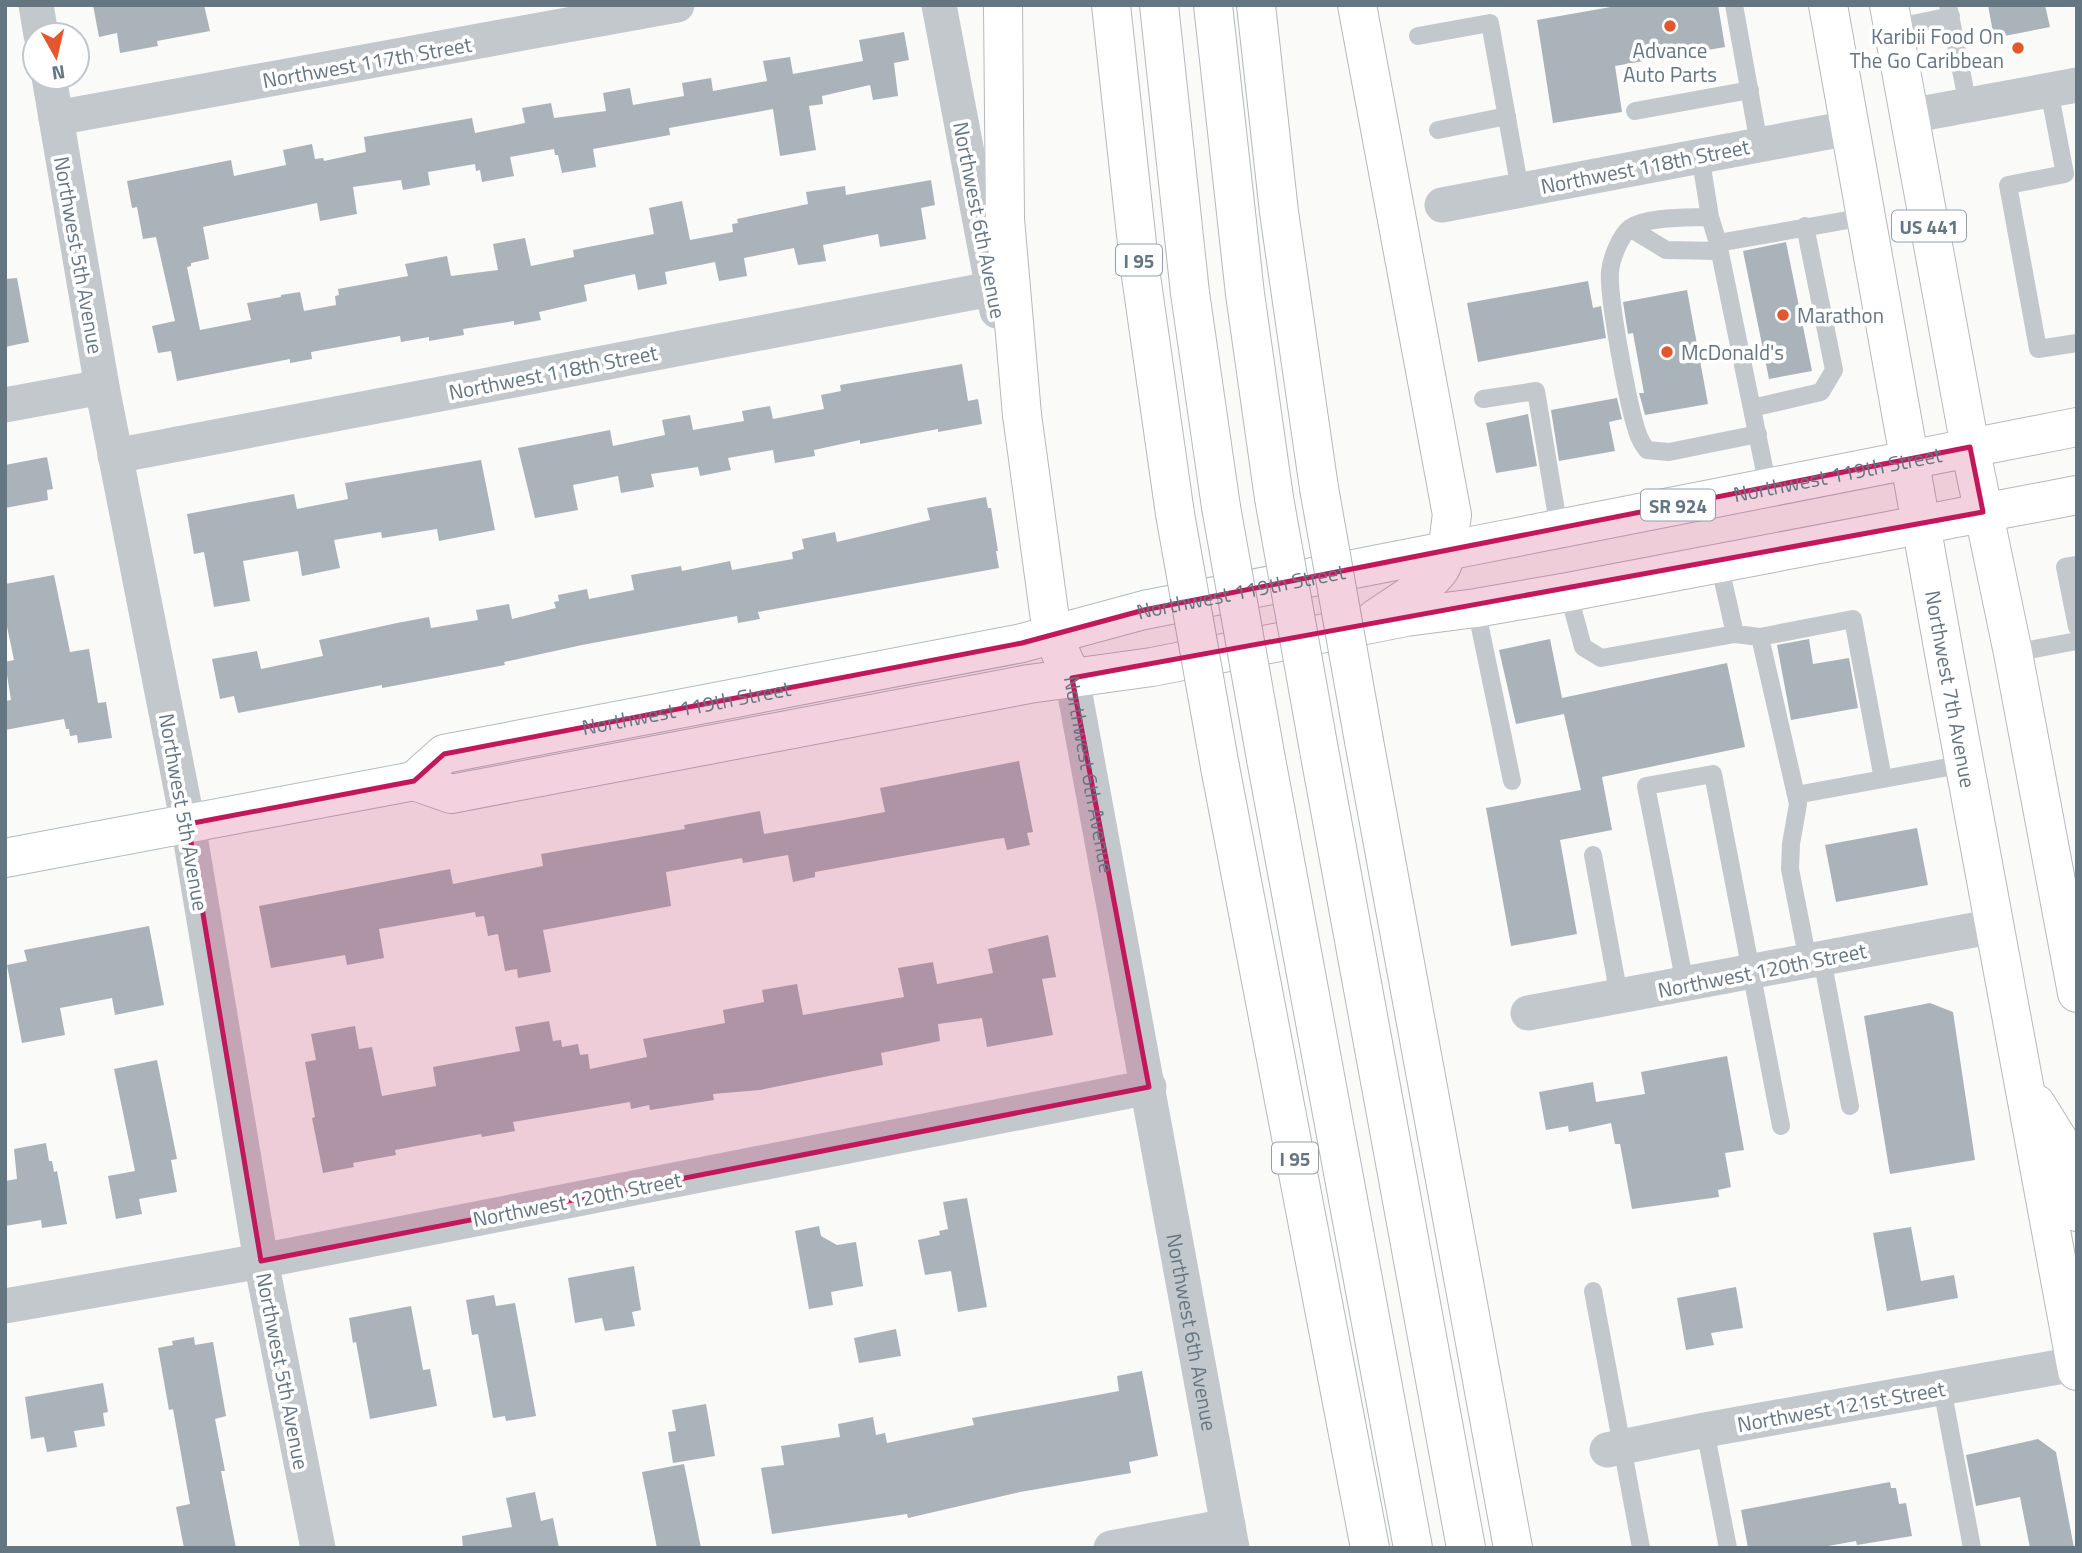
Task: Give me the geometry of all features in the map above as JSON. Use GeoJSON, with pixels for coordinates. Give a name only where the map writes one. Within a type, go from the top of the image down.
{"type":"FeatureCollection","features":[{"type":"Feature","properties":{"kind":"main road"},"geometry":{"type":"LineString","coordinates":[[1003,5],[1005,219],[1022,415]]}},
{"type":"Feature","properties":{"kind":"main road","name":"I 95"},"geometry":{"type":"LineString","coordinates":[[1111,5],[1139,262],[1175,514],[1220,767],[1370,1548]]}},
{"type":"Feature","properties":{"kind":"main road"},"geometry":{"type":"LineString","coordinates":[[1158,5],[1190,293],[1221,506],[1413,1548]]}},
{"type":"Feature","properties":{"kind":"main road"},"geometry":{"type":"LineString","coordinates":[[1213,5],[1244,294],[1275,498],[1466,1548]]}},
{"type":"Feature","properties":{"kind":"main road"},"geometry":{"type":"LineString","coordinates":[[1256,5],[1279,212],[1319,488],[1513,1548]]}},
{"type":"Feature","properties":{"kind":"main road"},"geometry":{"type":"LineString","coordinates":[[1357,5],[1452,515],[1440,569],[1418,589],[1365,625]]}},
{"type":"Feature","properties":{"kind":"main road","name":"Northwest 7th Avenue"},"geometry":{"type":"LineString","coordinates":[[1828,5],[2076,1367]]}},
{"type":"Feature","properties":{"kind":"main road","name":"US 441"},"geometry":{"type":"LineString","coordinates":[[1886,13],[1909,116],[1983,512],[2069,913],[2077,993]]}},
{"type":"Feature","properties":{"kind":"main road","name":"Northwest 6th Avenue"},"geometry":{"type":"LineString","coordinates":[[1022,415],[1052,634],[1072,678]]}},
{"type":"Feature","properties":{"kind":"main road","name":"Northwest 119th Street"},"geometry":{"type":"LineString","coordinates":[[5,858],[414,780],[444,754],[1022,643],[1144,610],[2077,426]]}},
{"type":"Feature","properties":{"kind":"main road","name":"Northwest 119th Street"},"geometry":{"type":"LineString","coordinates":[[414,780],[450,794],[1029,684],[1153,667],[1406,617],[1567,592],[2077,495]]}},
{"type":"Feature","properties":{"kind":"main road"},"geometry":{"type":"LineString","coordinates":[[2024,1084],[2064,1149],[2077,1212]]}},
{"type":"Feature","properties":{"kind":"main road"},"geometry":{"type":"LineString","coordinates":[[1503,1493],[1519,1548]]}},
{"type":"Feature","properties":{"kind":"street","name":"Northwest 117th Street"},"geometry":{"type":"LineString","coordinates":[[56,118],[677,5]]}},
{"type":"Feature","properties":{"kind":"street","name":"Northwest 6th Avenue"},"geometry":{"type":"LineString","coordinates":[[939,5],[992,289],[1022,415]]}},
{"type":"Feature","properties":{"kind":"street"},"geometry":{"type":"LineString","coordinates":[[1909,116],[2063,88]]}},
{"type":"Feature","properties":{"kind":"street","name":"Northwest 5th Avenue"},"geometry":{"type":"LineString","coordinates":[[51,91],[102,387],[188,824],[261,1261],[318,1548]]}},
{"type":"Feature","properties":{"kind":"street","name":"Northwest 118th Street"},"geometry":{"type":"LineString","coordinates":[[1442,205],[1849,128]]}},
{"type":"Feature","properties":{"kind":"street","name":"Northwest 118th Street"},"geometry":{"type":"LineString","coordinates":[[115,456],[992,289]]}},
{"type":"Feature","properties":{"kind":"street"},"geometry":{"type":"LineString","coordinates":[[5,405],[102,387]]}},
{"type":"Feature","properties":{"kind":"street","name":"Northwest 6th Avenue"},"geometry":{"type":"LineString","coordinates":[[1072,678],[1230,1537]]}},
{"type":"Feature","properties":{"kind":"street","name":"Northwest 120th Street"},"geometry":{"type":"LineString","coordinates":[[1528,1013],[1995,926]]}},
{"type":"Feature","properties":{"kind":"street","name":"Northwest 120th Street"},"geometry":{"type":"LineString","coordinates":[[5,1306],[261,1261],[1149,1087]]}},
{"type":"Feature","properties":{"kind":"street","name":"Northwest 121st Street"},"geometry":{"type":"LineString","coordinates":[[1614,1449],[1705,1430],[2076,1367]]}},
{"type":"Feature","properties":{"kind":"street"},"geometry":{"type":"LineString","coordinates":[[1111,1548],[1230,1537]]}},
{"type":"Feature","properties":{"kind":"lane"},"geometry":{"type":"LineString","coordinates":[[1734,5],[1759,144]]}},
{"type":"Feature","properties":{"kind":"lane"},"geometry":{"type":"LineString","coordinates":[[1886,13],[1950,11],[1968,105]]}},
{"type":"Feature","properties":{"kind":"lane"},"geometry":{"type":"LineString","coordinates":[[1418,36],[1490,23],[1520,190]]}},
{"type":"Feature","properties":{"kind":"lane"},"geometry":{"type":"LineString","coordinates":[[2063,88],[2071,173],[2008,185],[2038,349],[2077,343]]}},
{"type":"Feature","properties":{"kind":"lane"},"geometry":{"type":"LineString","coordinates":[[1635,111],[1750,90]]}},
{"type":"Feature","properties":{"kind":"lane"},"geometry":{"type":"LineString","coordinates":[[1437,130],[1507,116]]}},
{"type":"Feature","properties":{"kind":"lane"},"geometry":{"type":"LineString","coordinates":[[1700,155],[1710,217],[1768,487]]}},
{"type":"Feature","properties":{"kind":"lane"},"geometry":{"type":"LineString","coordinates":[[1710,217],[1658,219],[1630,228],[1618,246],[1610,271],[1613,307],[1630,402],[1640,441],[1647,450],[1669,453],[1758,434]]}},
{"type":"Feature","properties":{"kind":"lane"},"geometry":{"type":"LineString","coordinates":[[1630,228],[1666,250],[1718,247],[1805,226],[1865,217]]}},
{"type":"Feature","properties":{"kind":"lane"},"geometry":{"type":"LineString","coordinates":[[1752,408],[1821,392],[1835,370],[1805,226]]}},
{"type":"Feature","properties":{"kind":"lane"},"geometry":{"type":"LineString","coordinates":[[1483,399],[1536,391],[1559,529]]}},
{"type":"Feature","properties":{"kind":"lane"},"geometry":{"type":"LineString","coordinates":[[1719,563],[1735,634]]}},
{"type":"Feature","properties":{"kind":"lane"},"geometry":{"type":"LineString","coordinates":[[2077,565],[2065,567],[2077,627]]}},
{"type":"Feature","properties":{"kind":"lane"},"geometry":{"type":"LineString","coordinates":[[1567,592],[1583,647],[1601,658],[1735,634],[1760,637],[1853,619],[1883,779]]}},
{"type":"Feature","properties":{"kind":"lane"},"geometry":{"type":"LineString","coordinates":[[1476,608],[1512,782]]}},
{"type":"Feature","properties":{"kind":"lane"},"geometry":{"type":"LineString","coordinates":[[1760,637],[1798,804],[1790,869],[1850,1107]]}},
{"type":"Feature","properties":{"kind":"lane"},"geometry":{"type":"LineString","coordinates":[[2013,653],[2077,641]]}},
{"type":"Feature","properties":{"kind":"lane"},"geometry":{"type":"LineString","coordinates":[[1796,795],[1965,764]]}},
{"type":"Feature","properties":{"kind":"lane"},"geometry":{"type":"LineString","coordinates":[[1685,984],[1646,786],[1713,774],[1781,1126]]}},
{"type":"Feature","properties":{"kind":"lane"},"geometry":{"type":"LineString","coordinates":[[1592,855],[1619,996]]}},
{"type":"Feature","properties":{"kind":"lane"},"geometry":{"type":"LineString","coordinates":[[1593,1291],[1614,1449],[1642,1548]]}},
{"type":"Feature","properties":{"kind":"lane"},"geometry":{"type":"LineString","coordinates":[[1942,1388],[1972,1548]]}},
{"type":"Feature","properties":{"kind":"lane"},"geometry":{"type":"LineString","coordinates":[[1705,1430],[1728,1548]]}},
{"type":"Feature","properties":{"kind":"highlighted area"},"geometry":{"type":"Polygon","coordinates":[[[1970,447],[1983,512],[1072,678],[1149,1087],[261,1261],[188,824],[414,781],[444,754],[1022,643],[1144,610],[1970,447]]]}},
{"type":"Feature","properties":{"kind":"building"},"geometry":{"type":"Polygon","coordinates":[[[93,5],[204,5],[210,31],[157,41],[158,46],[120,53],[117,33],[99,37],[93,5]]]}},
{"type":"Feature","properties":{"kind":"building"},"geometry":{"type":"Polygon","coordinates":[[[1622,5],[1718,5],[1725,47],[1615,66],[1622,112],[1553,123],[1537,20],[1622,5]]]}},
{"type":"Feature","properties":{"kind":"building"},"geometry":{"type":"Polygon","coordinates":[[[1988,5],[2045,5],[2050,27],[1994,38],[1988,5]]]}},
{"type":"Feature","properties":{"kind":"building"},"geometry":{"type":"Polygon","coordinates":[[[904,32],[909,60],[894,63],[898,96],[873,100],[870,85],[822,96],[823,104],[809,106],[816,150],[780,156],[773,109],[669,128],[670,135],[593,149],[596,167],[562,173],[554,149],[510,157],[514,176],[482,182],[480,170],[476,171],[475,164],[428,172],[430,185],[403,190],[401,180],[353,187],[357,214],[320,221],[317,203],[203,227],[209,259],[191,263],[191,266],[187,267],[200,330],[251,320],[247,303],[281,295],[300,292],[304,311],[336,305],[335,296],[339,295],[338,289],[408,276],[405,264],[447,256],[451,276],[498,270],[493,244],[525,238],[531,266],[574,257],[573,250],[654,234],[649,208],[682,201],[690,240],[733,232],[732,224],[738,223],[737,219],[808,204],[806,192],[845,186],[846,195],[931,180],[935,205],[921,208],[926,239],[880,247],[878,234],[823,245],[826,261],[798,265],[794,248],[744,258],[747,276],[719,281],[715,262],[665,272],[667,284],[638,290],[635,274],[584,285],[587,301],[539,312],[541,320],[514,325],[514,321],[463,329],[464,335],[429,341],[429,337],[401,342],[400,336],[311,352],[312,359],[290,363],[290,359],[177,381],[171,351],[158,353],[152,326],[175,321],[156,237],[143,239],[137,207],[132,208],[127,181],[231,160],[234,176],[286,165],[283,150],[312,144],[315,159],[323,158],[324,161],[366,152],[364,137],[472,118],[475,133],[525,123],[522,108],[551,103],[554,118],[606,111],[603,93],[630,88],[633,105],[684,96],[682,83],[711,78],[713,91],[767,81],[763,61],[790,57],[793,74],[863,61],[859,40],[904,32]]]}},
{"type":"Feature","properties":{"kind":"building"},"geometry":{"type":"Polygon","coordinates":[[[1786,242],[1812,371],[1769,379],[1743,251],[1786,242]]]}},
{"type":"Feature","properties":{"kind":"building"},"geometry":{"type":"Polygon","coordinates":[[[17,278],[29,342],[5,347],[5,279],[17,278]]]}},
{"type":"Feature","properties":{"kind":"building"},"geometry":{"type":"Polygon","coordinates":[[[1588,281],[1593,308],[1601,306],[1606,338],[1478,362],[1467,303],[1588,281]]]}},
{"type":"Feature","properties":{"kind":"building","name":"McDonald's"},"geometry":{"type":"Polygon","coordinates":[[[1687,290],[1708,404],[1645,415],[1639,393],[1644,393],[1633,333],[1628,334],[1623,302],[1687,290]]]}},
{"type":"Feature","properties":{"kind":"building"},"geometry":{"type":"Polygon","coordinates":[[[962,364],[968,401],[978,399],[982,424],[938,432],[938,429],[860,444],[860,440],[814,450],[815,456],[775,463],[773,450],[728,458],[731,470],[700,476],[698,467],[651,474],[654,487],[621,493],[618,476],[573,485],[578,510],[535,518],[518,448],[610,430],[613,446],[665,435],[662,420],[690,415],[693,430],[744,421],[742,411],[770,406],[773,419],[824,409],[821,395],[841,391],[840,385],[962,364]]]}},
{"type":"Feature","properties":{"kind":"building"},"geometry":{"type":"Polygon","coordinates":[[[1617,398],[1622,419],[1609,422],[1615,451],[1559,461],[1551,410],[1617,398]]]}},
{"type":"Feature","properties":{"kind":"building"},"geometry":{"type":"Polygon","coordinates":[[[1528,414],[1537,466],[1496,473],[1486,423],[1528,414]]]}},
{"type":"Feature","properties":{"kind":"building"},"geometry":{"type":"Polygon","coordinates":[[[47,457],[53,489],[47,490],[48,500],[5,508],[5,465],[47,457]]]}},
{"type":"Feature","properties":{"kind":"building"},"geometry":{"type":"Polygon","coordinates":[[[481,460],[495,530],[439,541],[437,529],[382,538],[381,532],[334,540],[340,568],[302,576],[298,551],[243,561],[250,601],[214,607],[204,552],[194,554],[187,514],[294,494],[297,509],[348,499],[345,483],[481,460]]]}},
{"type":"Feature","properties":{"kind":"building"},"geometry":{"type":"Polygon","coordinates":[[[986,497],[988,508],[991,508],[999,568],[758,612],[760,619],[738,623],[737,616],[582,645],[504,662],[505,665],[238,713],[234,696],[220,699],[212,659],[257,651],[261,669],[323,656],[319,640],[397,623],[429,617],[431,628],[478,620],[476,610],[509,604],[512,619],[556,608],[554,602],[559,601],[558,595],[587,589],[589,599],[634,590],[631,575],[681,566],[682,571],[730,561],[732,570],[793,559],[792,552],[804,549],[802,539],[835,532],[837,542],[930,520],[927,508],[986,497]]]}},
{"type":"Feature","properties":{"kind":"building"},"geometry":{"type":"Polygon","coordinates":[[[54,575],[70,652],[89,649],[98,703],[106,702],[112,738],[78,743],[77,735],[70,736],[64,719],[5,730],[5,701],[11,700],[5,662],[14,660],[5,617],[5,584],[54,575]]]}},
{"type":"Feature","properties":{"kind":"building"},"geometry":{"type":"Polygon","coordinates":[[[1550,639],[1562,698],[1727,663],[1745,747],[1602,777],[1612,830],[1560,840],[1577,934],[1511,946],[1486,808],[1581,790],[1564,714],[1516,724],[1499,650],[1550,639]]]}},
{"type":"Feature","properties":{"kind":"building"},"geometry":{"type":"Polygon","coordinates":[[[1809,639],[1813,664],[1849,658],[1858,708],[1791,720],[1777,645],[1809,639]]]}},
{"type":"Feature","properties":{"kind":"building"},"geometry":{"type":"Polygon","coordinates":[[[1019,761],[1033,832],[1027,833],[1030,845],[1007,850],[1004,838],[996,839],[815,872],[815,877],[793,882],[788,855],[743,863],[742,858],[666,872],[671,906],[543,930],[551,972],[518,978],[517,969],[505,971],[498,934],[488,936],[484,916],[476,917],[475,912],[379,929],[384,958],[347,965],[345,955],[271,968],[259,906],[450,869],[453,884],[543,866],[541,854],[685,829],[684,825],[760,811],[764,834],[838,821],[885,812],[880,788],[1019,761]]]}},
{"type":"Feature","properties":{"kind":"building"},"geometry":{"type":"Polygon","coordinates":[[[1917,828],[1928,885],[1836,902],[1825,845],[1917,828]]]}},
{"type":"Feature","properties":{"kind":"building"},"geometry":{"type":"Polygon","coordinates":[[[149,926],[164,1005],[115,1015],[112,998],[60,1008],[65,1035],[22,1043],[7,965],[27,961],[24,950],[149,926]]]}},
{"type":"Feature","properties":{"kind":"building"},"geometry":{"type":"Polygon","coordinates":[[[1048,935],[1056,977],[1042,979],[1053,1035],[987,1047],[982,1018],[938,1024],[940,1041],[881,1053],[883,1065],[760,1090],[713,1094],[714,1100],[650,1110],[649,1105],[631,1109],[630,1102],[513,1122],[515,1131],[482,1137],[481,1134],[395,1150],[396,1155],[353,1163],[354,1167],[323,1173],[305,1062],[316,1060],[311,1034],[355,1026],[359,1049],[372,1047],[382,1096],[436,1086],[433,1067],[520,1051],[515,1027],[549,1021],[553,1041],[561,1040],[562,1047],[578,1044],[580,1055],[588,1054],[590,1069],[647,1057],[643,1039],[725,1023],[723,1010],[764,1002],[762,990],[797,984],[803,1015],[904,997],[898,968],[933,962],[937,984],[993,973],[988,949],[1048,935]]]}},
{"type":"Feature","properties":{"kind":"building"},"geometry":{"type":"Polygon","coordinates":[[[1930,1003],[1953,1012],[1975,1160],[1890,1174],[1864,1016],[1930,1003]]]}},
{"type":"Feature","properties":{"kind":"building"},"geometry":{"type":"Polygon","coordinates":[[[1727,1056],[1744,1150],[1725,1153],[1731,1187],[1718,1190],[1719,1197],[1632,1209],[1620,1144],[1615,1144],[1611,1123],[1569,1132],[1568,1126],[1546,1130],[1539,1092],[1593,1082],[1596,1102],[1645,1094],[1641,1072],[1727,1056]]]}},
{"type":"Feature","properties":{"kind":"building"},"geometry":{"type":"Polygon","coordinates":[[[157,1060],[177,1159],[171,1160],[177,1192],[139,1199],[142,1214],[116,1219],[108,1176],[135,1171],[114,1069],[157,1060]]]}},
{"type":"Feature","properties":{"kind":"building"},"geometry":{"type":"Polygon","coordinates":[[[46,1143],[49,1161],[52,1161],[54,1172],[57,1171],[67,1224],[42,1228],[41,1220],[5,1226],[5,1181],[17,1179],[14,1149],[46,1143]]]}},
{"type":"Feature","properties":{"kind":"building"},"geometry":{"type":"Polygon","coordinates":[[[967,1198],[987,1307],[958,1312],[951,1271],[925,1275],[918,1240],[940,1235],[939,1231],[948,1229],[943,1202],[967,1198]]]}},
{"type":"Feature","properties":{"kind":"building"},"geometry":{"type":"Polygon","coordinates":[[[819,1226],[821,1236],[837,1245],[856,1242],[863,1286],[831,1292],[833,1305],[809,1309],[795,1231],[819,1226]]]}},
{"type":"Feature","properties":{"kind":"building"},"geometry":{"type":"Polygon","coordinates":[[[1911,1227],[1921,1281],[1954,1275],[1958,1298],[1887,1311],[1873,1233],[1911,1227]]]}},
{"type":"Feature","properties":{"kind":"building"},"geometry":{"type":"Polygon","coordinates":[[[634,1266],[641,1310],[632,1312],[635,1326],[605,1331],[602,1318],[575,1323],[568,1278],[634,1266]]]}},
{"type":"Feature","properties":{"kind":"building"},"geometry":{"type":"Polygon","coordinates":[[[1736,1287],[1743,1328],[1711,1333],[1714,1345],[1686,1350],[1677,1298],[1736,1287]]]}},
{"type":"Feature","properties":{"kind":"building"},"geometry":{"type":"Polygon","coordinates":[[[494,1295],[496,1306],[515,1303],[536,1416],[506,1421],[505,1416],[493,1418],[478,1334],[472,1335],[466,1300],[494,1295]]]}},
{"type":"Feature","properties":{"kind":"building"},"geometry":{"type":"Polygon","coordinates":[[[411,1306],[423,1370],[430,1369],[437,1406],[370,1419],[349,1318],[411,1306]]]}},
{"type":"Feature","properties":{"kind":"building"},"geometry":{"type":"Polygon","coordinates":[[[896,1329],[901,1356],[859,1363],[854,1338],[896,1329]]]}},
{"type":"Feature","properties":{"kind":"building"},"geometry":{"type":"Polygon","coordinates":[[[194,1337],[195,1345],[213,1342],[226,1416],[215,1419],[225,1471],[221,1471],[236,1548],[184,1548],[176,1507],[190,1504],[173,1409],[169,1410],[158,1348],[173,1345],[172,1341],[194,1337]]]}},
{"type":"Feature","properties":{"kind":"building"},"geometry":{"type":"Polygon","coordinates":[[[1142,1371],[1158,1456],[1129,1462],[1131,1473],[1020,1492],[908,1518],[907,1514],[772,1534],[761,1468],[784,1465],[781,1446],[840,1437],[838,1424],[873,1417],[876,1435],[885,1433],[887,1443],[974,1425],[972,1418],[1119,1391],[1117,1376],[1142,1371]]]}},
{"type":"Feature","properties":{"kind":"building"},"geometry":{"type":"Polygon","coordinates":[[[103,1383],[108,1412],[103,1413],[105,1426],[74,1431],[77,1447],[47,1452],[44,1437],[31,1439],[25,1397],[103,1383]]]}},
{"type":"Feature","properties":{"kind":"building"},"geometry":{"type":"Polygon","coordinates":[[[706,1404],[715,1456],[673,1463],[668,1432],[676,1431],[672,1410],[706,1404]]]}},
{"type":"Feature","properties":{"kind":"building"},"geometry":{"type":"Polygon","coordinates":[[[2038,1439],[2056,1452],[2074,1548],[2030,1548],[2020,1497],[1976,1506],[1966,1455],[2038,1439]]]}},
{"type":"Feature","properties":{"kind":"building"},"geometry":{"type":"Polygon","coordinates":[[[684,1464],[701,1548],[657,1548],[642,1472],[684,1464]]]}},
{"type":"Feature","properties":{"kind":"building"},"geometry":{"type":"Polygon","coordinates":[[[1890,1482],[1891,1488],[1896,1488],[1899,1504],[1906,1503],[1912,1536],[1817,1548],[1748,1548],[1741,1510],[1890,1482]]]}},
{"type":"Feature","properties":{"kind":"building"},"geometry":{"type":"Polygon","coordinates":[[[535,1492],[541,1521],[553,1518],[559,1548],[463,1548],[462,1536],[512,1527],[506,1498],[535,1492]]]}},
{"type":"Feature","properties":{"kind":"place","name":"Advance Auto Parts"},"geometry":{"type":"Point","coordinates":[1670,26]}},
{"type":"Feature","properties":{"kind":"place","name":"Karibii Food On The Go Caribbean"},"geometry":{"type":"Point","coordinates":[2018,48]}},
{"type":"Feature","properties":{"kind":"place","name":"Marathon"},"geometry":{"type":"Point","coordinates":[1783,315]}},
{"type":"Feature","properties":{"kind":"place","name":"McDonald's"},"geometry":{"type":"Point","coordinates":[1667,352]}}]}
